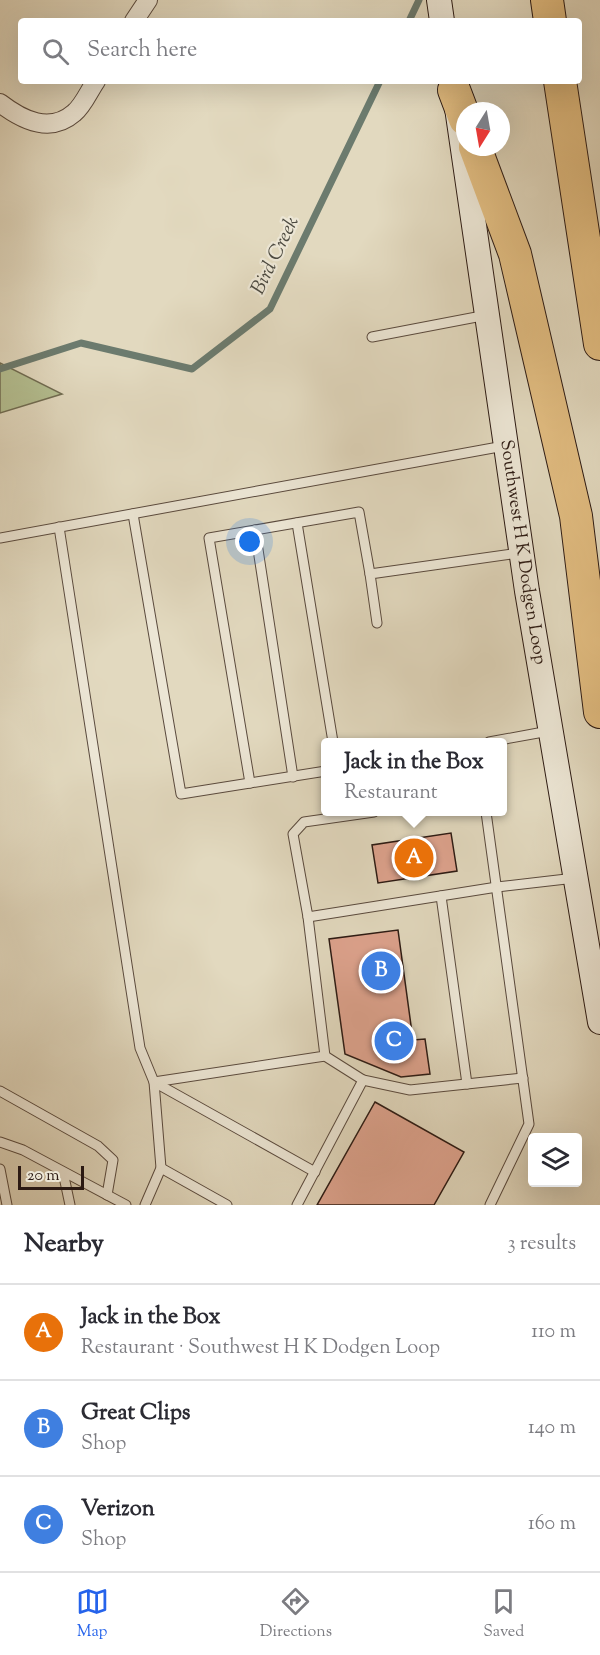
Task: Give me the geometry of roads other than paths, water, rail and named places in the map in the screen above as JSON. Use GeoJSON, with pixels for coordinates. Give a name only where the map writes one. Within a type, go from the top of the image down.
{"type":"FeatureCollection","features":[{"type":"Feature","properties":{"kind":"highway"},"geometry":{"type":"LineString","coordinates":[[547,0],[550,18]]}},
{"type":"Feature","properties":{"kind":"highway"},"geometry":{"type":"LineString","coordinates":[[560,84],[600,344]]}},
{"type":"Feature","properties":{"kind":"highway"},"geometry":{"type":"LineString","coordinates":[[453,85],[459,102]]}},
{"type":"Feature","properties":{"kind":"highway"},"geometry":{"type":"LineString","coordinates":[[478,156],[515,254],[576,516],[600,712]]}},
{"type":"Feature","properties":{"kind":"main road"},"geometry":{"type":"LineString","coordinates":[[439,0],[442,18]]}},
{"type":"Feature","properties":{"kind":"main road","name":"Southwest H K Dodgen Loop"},"geometry":{"type":"LineString","coordinates":[[453,85],[522,552],[600,1022]]}},
{"type":"Feature","properties":{"kind":"street"},"geometry":{"type":"LineString","coordinates":[[136,18],[148,0]]}},
{"type":"Feature","properties":{"kind":"street"},"geometry":{"type":"LineString","coordinates":[[0,103],[19,117],[50,124],[61,121],[76,112],[94,84]]}},
{"type":"Feature","properties":{"kind":"lane"},"geometry":{"type":"LineString","coordinates":[[372,337],[487,315]]}},
{"type":"Feature","properties":{"kind":"lane"},"geometry":{"type":"LineString","coordinates":[[0,538],[506,446]]}},
{"type":"Feature","properties":{"kind":"lane"},"geometry":{"type":"LineString","coordinates":[[250,783],[209,538],[359,512],[377,623]]}},
{"type":"Feature","properties":{"kind":"lane"},"geometry":{"type":"LineString","coordinates":[[133,514],[181,794],[321,772]]}},
{"type":"Feature","properties":{"kind":"lane"},"geometry":{"type":"LineString","coordinates":[[297,523],[332,738]]}},
{"type":"Feature","properties":{"kind":"lane"},"geometry":{"type":"LineString","coordinates":[[59,527],[140,1048],[154,1082],[161,1168],[145,1205]]}},
{"type":"Feature","properties":{"kind":"lane"},"geometry":{"type":"LineString","coordinates":[[255,530],[293,777]]}},
{"type":"Feature","properties":{"kind":"lane"},"geometry":{"type":"LineString","coordinates":[[370,574],[522,552]]}},
{"type":"Feature","properties":{"kind":"lane"},"geometry":{"type":"LineString","coordinates":[[507,739],[552,730]]}},
{"type":"Feature","properties":{"kind":"lane"},"geometry":{"type":"LineString","coordinates":[[325,1056],[308,918],[293,834],[304,822],[346,816]]}},
{"type":"Feature","properties":{"kind":"lane"},"geometry":{"type":"LineString","coordinates":[[487,816],[529,1124],[490,1205]]}},
{"type":"Feature","properties":{"kind":"lane"},"geometry":{"type":"LineString","coordinates":[[308,918],[497,887],[577,878]]}},
{"type":"Feature","properties":{"kind":"lane"},"geometry":{"type":"LineString","coordinates":[[441,896],[467,1084]]}},
{"type":"Feature","properties":{"kind":"lane"},"geometry":{"type":"LineString","coordinates":[[154,1082],[325,1056],[363,1080],[410,1090],[523,1078]]}},
{"type":"Feature","properties":{"kind":"lane"},"geometry":{"type":"LineString","coordinates":[[297,1205],[363,1080]]}},
{"type":"Feature","properties":{"kind":"lane"},"geometry":{"type":"LineString","coordinates":[[154,1082],[315,1172]]}},
{"type":"Feature","properties":{"kind":"lane"},"geometry":{"type":"LineString","coordinates":[[0,1091],[98,1146],[113,1160],[107,1195]]}},
{"type":"Feature","properties":{"kind":"lane"},"geometry":{"type":"LineString","coordinates":[[0,1142],[24,1150],[126,1205]]}},
{"type":"Feature","properties":{"kind":"lane"},"geometry":{"type":"LineString","coordinates":[[161,1168],[227,1205]]}},
{"type":"Feature","properties":{"kind":"lane"},"geometry":{"type":"LineString","coordinates":[[0,1169],[7,1205]]}},
{"type":"Feature","properties":{"kind":"lane"},"geometry":{"type":"LineString","coordinates":[[63,1172],[70,1205]]}},
{"type":"Feature","properties":{"kind":"waterway","name":"Bird Creek"},"geometry":{"type":"LineString","coordinates":[[410,18],[419,0]]}},
{"type":"Feature","properties":{"kind":"waterway","name":"Bird Creek"},"geometry":{"type":"LineString","coordinates":[[0,369],[81,343],[192,369],[270,309],[379,84]]}},
{"type":"Feature","properties":{"kind":"place","name":"Jack in the Box"},"geometry":{"type":"Point","coordinates":[414,858]}},
{"type":"Feature","properties":{"kind":"place","name":"Great Clips"},"geometry":{"type":"Point","coordinates":[381,971]}},
{"type":"Feature","properties":{"kind":"place","name":"Verizon"},"geometry":{"type":"Point","coordinates":[394,1041]}}]}
